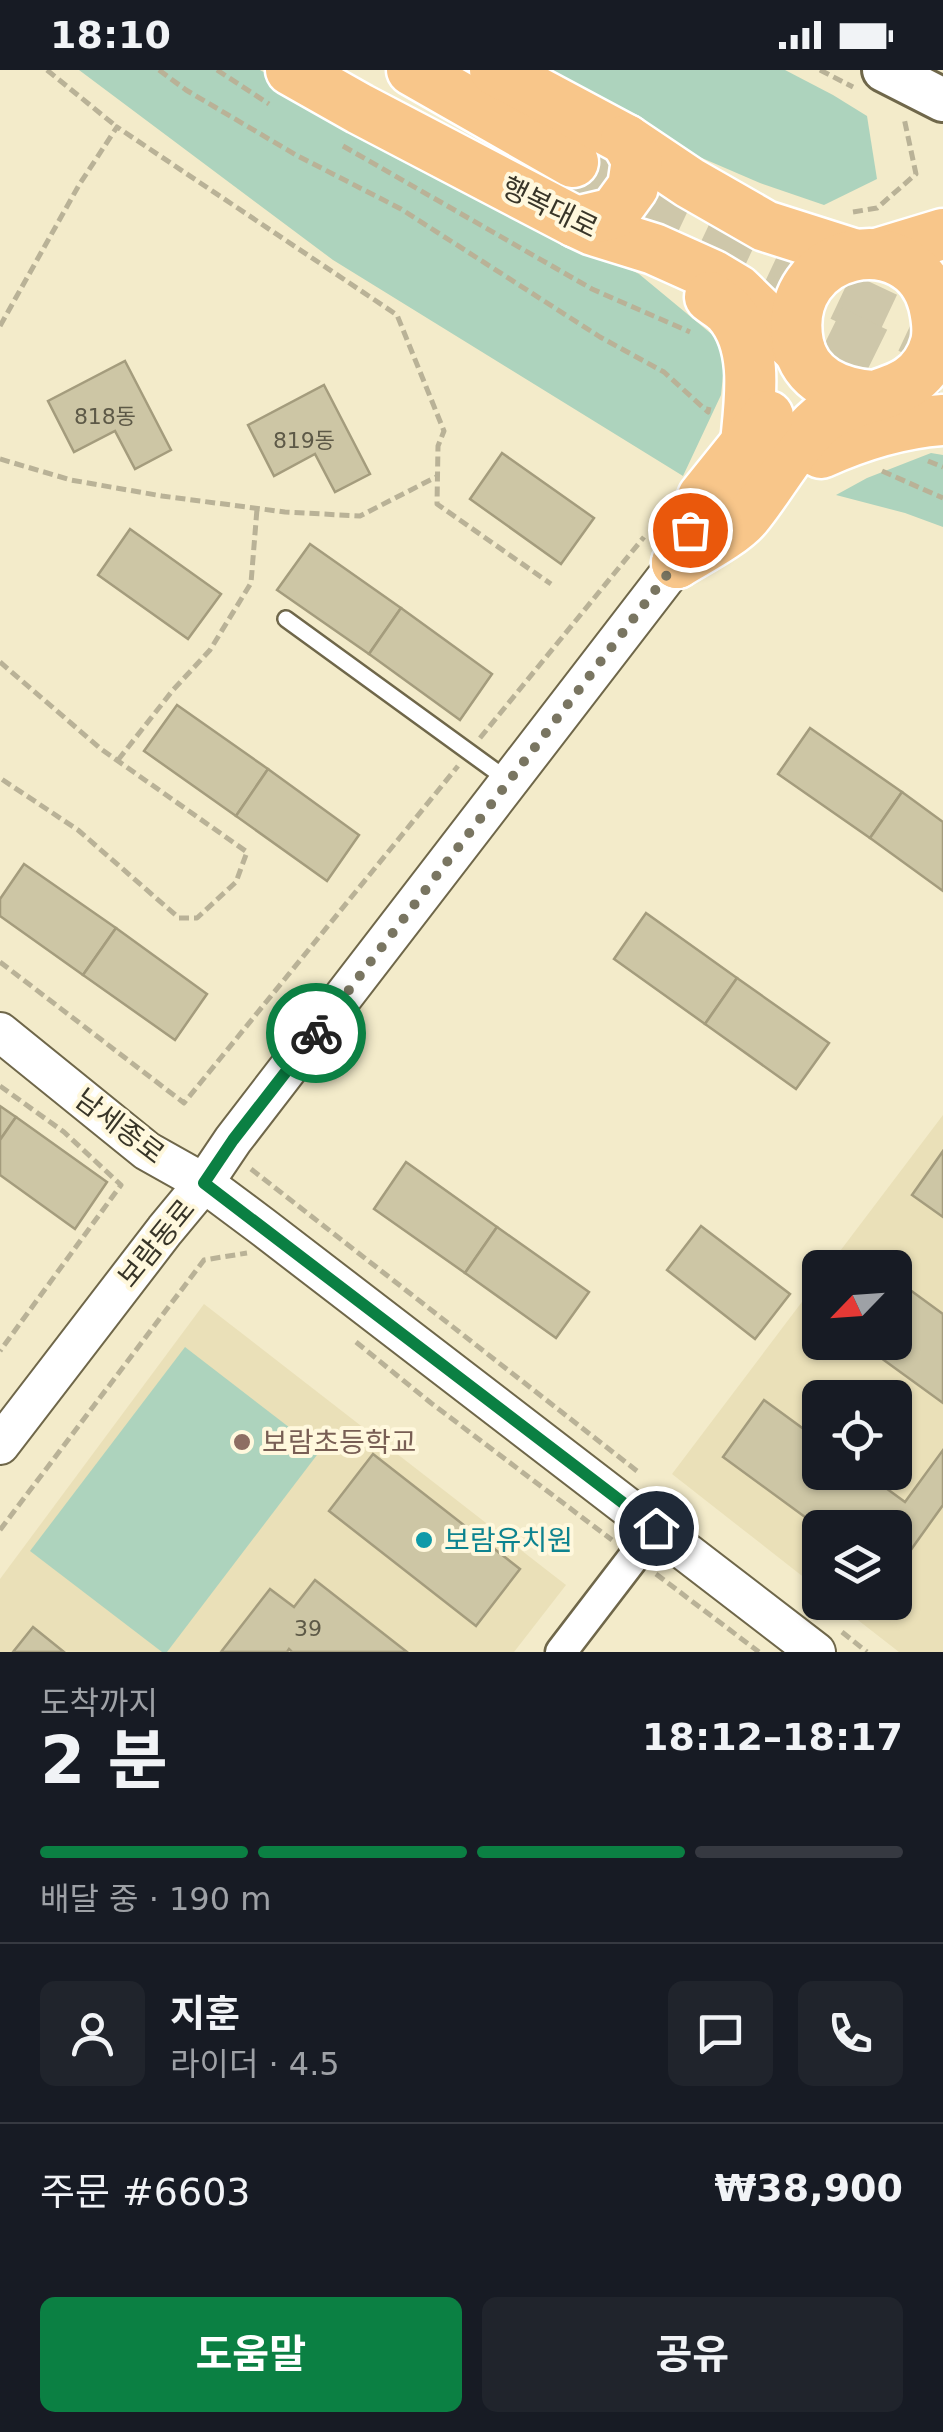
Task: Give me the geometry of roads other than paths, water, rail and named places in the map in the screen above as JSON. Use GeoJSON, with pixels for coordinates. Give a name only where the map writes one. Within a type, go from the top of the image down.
{"type":"FeatureCollection","features":[{"type":"Feature","properties":{"kind":"highway"},"geometry":{"type":"LineString","coordinates":[[342,70],[573,201],[614,214],[634,187],[637,160],[626,140]]}},
{"type":"Feature","properties":{"kind":"highway"},"geometry":{"type":"LineString","coordinates":[[412,70],[573,201],[628,252],[692,284],[730,312],[746,342],[763,457]]}},
{"type":"Feature","properties":{"kind":"highway"},"geometry":{"type":"LineString","coordinates":[[496,70],[626,140],[765,226],[860,241],[943,234]]}},
{"type":"Feature","properties":{"kind":"highway","name":"행복대로"},"geometry":{"type":"LineString","coordinates":[[282,88],[360,110],[573,201],[654,249],[737,290],[800,351]]}},
{"type":"Feature","properties":{"kind":"highway"},"geometry":{"type":"LineString","coordinates":[[763,457],[804,438],[826,415],[913,379],[928,362],[941,319],[932,296],[919,276],[860,241]]}},
{"type":"Feature","properties":{"kind":"highway"},"geometry":{"type":"LineString","coordinates":[[860,241],[811,280],[799,302],[795,326],[800,351],[812,371],[828,386],[850,394],[917,390],[943,396]]}},
{"type":"Feature","properties":{"kind":"highway"},"geometry":{"type":"LineString","coordinates":[[663,547],[743,520],[776,406],[800,351]]}},
{"type":"Feature","properties":{"kind":"highway"},"geometry":{"type":"LineString","coordinates":[[763,457],[915,422],[943,420]]}},
{"type":"Feature","properties":{"kind":"main road"},"geometry":{"type":"LineString","coordinates":[[869,78],[923,106]]}},
{"type":"Feature","properties":{"kind":"street","name":"보람동로"},"geometry":{"type":"LineString","coordinates":[[0,1445],[509,781],[663,547]]}},
{"type":"Feature","properties":{"kind":"street","name":"남세종로"},"geometry":{"type":"LineString","coordinates":[[0,1032],[147,1151],[204,1183],[645,1543],[827,1641]]}},
{"type":"Feature","properties":{"kind":"street"},"geometry":{"type":"LineString","coordinates":[[561,1652],[645,1543]]}},
{"type":"Feature","properties":{"kind":"lane"},"geometry":{"type":"LineString","coordinates":[[286,619],[509,781]]}},
{"type":"Feature","properties":{"kind":"tunnel"},"geometry":{"type":"LineString","coordinates":[[573,162],[656,209],[943,344]]}},
{"type":"Feature","properties":{"kind":"tunnel"},"geometry":{"type":"LineString","coordinates":[[764,297],[943,385]]}},
{"type":"Feature","properties":{"kind":"place","name":"보람초등학교"},"geometry":{"type":"Point","coordinates":[242,1442]}},
{"type":"Feature","properties":{"kind":"place","name":"보람유치원"},"geometry":{"type":"Point","coordinates":[424,1540]}}]}
